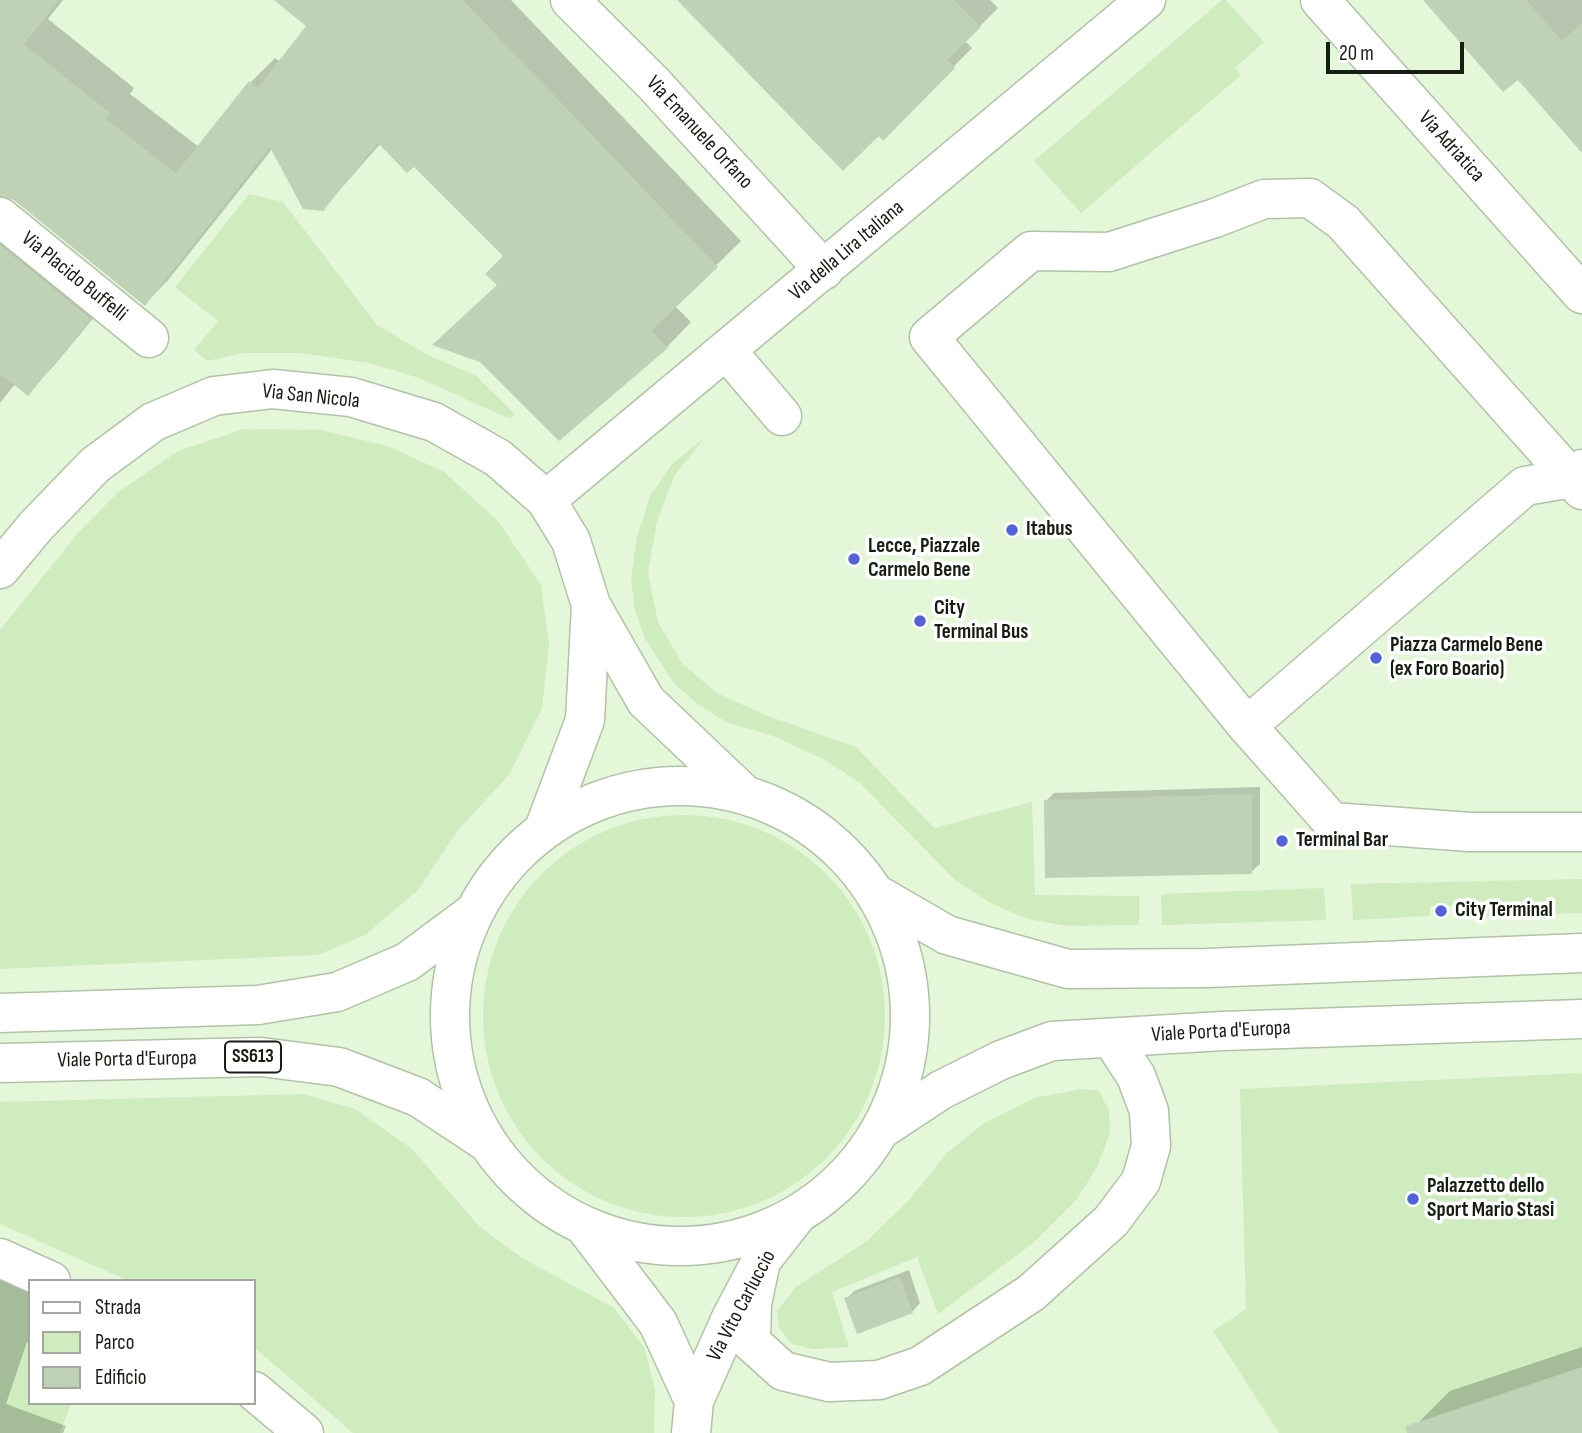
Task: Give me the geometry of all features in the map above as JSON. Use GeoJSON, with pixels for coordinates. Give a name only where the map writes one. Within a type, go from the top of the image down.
{"type":"FeatureCollection","features":[{"type":"Feature","properties":{"kind":"main road","name":"Via Emanuele Orfano"},"geometry":{"type":"LineString","coordinates":[[570,0],[654,84],[824,270]]}},
{"type":"Feature","properties":{"kind":"main road","name":"Via della Lira Italiana"},"geometry":{"type":"LineString","coordinates":[[546,500],[1146,0]]}},
{"type":"Feature","properties":{"kind":"main road","name":"Via Adriatica"},"geometry":{"type":"LineString","coordinates":[[1320,0],[1582,294]]}},
{"type":"Feature","properties":{"kind":"main road"},"geometry":{"type":"LineString","coordinates":[[1579,479],[1343,222],[1310,198],[1264,199],[1215,218],[1109,252],[1031,251],[929,337],[1247,726],[1332,822],[1470,832],[1582,832]]}},
{"type":"Feature","properties":{"kind":"main road","name":"Via Placido Buffelli"},"geometry":{"type":"LineString","coordinates":[[0,217],[149,338]]}},
{"type":"Feature","properties":{"kind":"main road"},"geometry":{"type":"LineString","coordinates":[[726,350],[782,416]]}},
{"type":"Feature","properties":{"kind":"main road","name":"Via San Nicola"},"geometry":{"type":"LineString","coordinates":[[0,569],[36,526],[95,465],[153,422],[214,396],[273,389],[351,397],[434,422],[498,458],[546,500],[571,541],[591,605],[646,701],[743,793]]}},
{"type":"Feature","properties":{"kind":"main road"},"geometry":{"type":"LineString","coordinates":[[1247,726],[1525,486],[1579,479]]}},
{"type":"Feature","properties":{"kind":"main road","name":"Via San Nicola"},"geometry":{"type":"LineString","coordinates":[[544,829],[585,720],[591,605]]}},
{"type":"Feature","properties":{"kind":"main road","name":"Viale Porta d'Europa"},"geometry":{"type":"LineString","coordinates":[[666,784],[743,793],[788,810],[828,837],[878,895],[905,957],[911,1000],[907,1055],[900,1088],[882,1129],[848,1175],[797,1215],[725,1243],[652,1246],[585,1227],[538,1200],[486,1142],[465,1104],[453,1063],[451,984],[473,913],[508,860],[544,829],[599,798],[666,784]]}},
{"type":"Feature","properties":{"kind":"main road","name":"Viale Porta d'Europa"},"geometry":{"type":"LineString","coordinates":[[878,895],[947,935],[1068,969],[1207,968],[1582,953]]}},
{"type":"Feature","properties":{"kind":"main road","name":"Viale Porta d'Europa"},"geometry":{"type":"LineString","coordinates":[[0,1013],[258,1005],[337,992],[407,962],[473,913]]}},
{"type":"Feature","properties":{"kind":"main road","name":"Viale Porta d'Europa"},"geometry":{"type":"LineString","coordinates":[[882,1129],[941,1090],[1001,1060],[1052,1041],[1223,1031],[1582,1019]]}},
{"type":"Feature","properties":{"kind":"main road"},"geometry":{"type":"LineString","coordinates":[[761,1261],[752,1304],[751,1342],[783,1371],[830,1382],[879,1380],[920,1366],[1031,1293],[1111,1221],[1141,1181],[1151,1146],[1149,1111],[1136,1076],[1111,1038]]}},
{"type":"Feature","properties":{"kind":"main road","name":"Viale Porta d'Europa"},"geometry":{"type":"LineString","coordinates":[[0,1063],[261,1057],[339,1068],[418,1097],[486,1142]]}},
{"type":"Feature","properties":{"kind":"main road","name":"Via Vito Carluccio"},"geometry":{"type":"LineString","coordinates":[[692,1417],[761,1261],[797,1215]]}},
{"type":"Feature","properties":{"kind":"main road","name":"Via Vito Carluccio"},"geometry":{"type":"LineString","coordinates":[[585,1227],[658,1323],[692,1417]]}},
{"type":"Feature","properties":{"kind":"main road"},"geometry":{"type":"LineString","coordinates":[[0,1258],[47,1279]]}},
{"type":"Feature","properties":{"kind":"main road"},"geometry":{"type":"LineString","coordinates":[[256,1393],[304,1433]]}},
{"type":"Feature","properties":{"kind":"green space"},"geometry":{"type":"Polygon","coordinates":[[[1222,0],[1226,0],[1264,42],[1235,68],[1241,75],[1081,213],[1034,161],[1222,0]]]}},
{"type":"Feature","properties":{"kind":"green space"},"geometry":{"type":"Polygon","coordinates":[[[249,194],[283,202],[377,325],[428,355],[476,376],[515,414],[510,419],[419,378],[370,363],[300,353],[243,353],[207,361],[194,350],[218,321],[175,287],[249,194]]]}},
{"type":"Feature","properties":{"kind":"green space"},"geometry":{"type":"Polygon","coordinates":[[[244,429],[320,430],[388,446],[444,472],[498,521],[541,585],[549,645],[542,708],[509,775],[458,830],[418,890],[365,935],[318,955],[0,969],[0,630],[79,532],[117,493],[178,451],[244,429]]]}},
{"type":"Feature","properties":{"kind":"green space"},"geometry":{"type":"Polygon","coordinates":[[[705,437],[675,475],[657,521],[648,573],[658,622],[682,663],[717,693],[765,715],[856,747],[934,828],[1032,802],[1035,895],[1139,896],[1139,925],[1067,926],[1028,919],[990,903],[955,880],[860,783],[825,760],[773,736],[726,722],[697,704],[673,682],[645,638],[635,611],[631,578],[637,537],[650,496],[672,464],[705,437]]]}},
{"type":"Feature","properties":{"kind":"green space"},"geometry":{"type":"Polygon","coordinates":[[[684,815],[723,819],[761,830],[796,849],[826,874],[851,904],[870,939],[881,977],[885,1016],[881,1055],[870,1093],[851,1128],[826,1158],[796,1183],[761,1202],[723,1213],[684,1217],[645,1213],[607,1202],[572,1183],[542,1158],[517,1128],[498,1093],[487,1055],[483,1016],[487,977],[498,939],[517,904],[542,874],[572,849],[607,830],[645,819],[684,815]]]}},
{"type":"Feature","properties":{"kind":"green space"},"geometry":{"type":"Polygon","coordinates":[[[1582,879],[1582,913],[1456,917],[1456,905],[1430,906],[1430,916],[1353,920],[1351,884],[1582,879]]]}},
{"type":"Feature","properties":{"kind":"green space"},"geometry":{"type":"Polygon","coordinates":[[[1324,888],[1326,920],[1162,925],[1161,894],[1324,888]]]}},
{"type":"Feature","properties":{"kind":"green space","name":"Palazzetto dello Sport Mario Stasi"},"geometry":{"type":"Polygon","coordinates":[[[1582,1073],[1582,1433],[1279,1433],[1213,1331],[1246,1309],[1240,1089],[1582,1073]]]}},
{"type":"Feature","properties":{"kind":"green space"},"geometry":{"type":"Polygon","coordinates":[[[1082,1089],[1099,1091],[1109,1111],[1110,1133],[1097,1167],[1077,1199],[1033,1243],[938,1314],[917,1257],[832,1292],[849,1347],[813,1349],[792,1344],[779,1328],[777,1311],[797,1286],[867,1241],[909,1200],[947,1153],[984,1123],[1034,1098],[1082,1089]]]}},
{"type":"Feature","properties":{"kind":"green space"},"geometry":{"type":"Polygon","coordinates":[[[303,1094],[355,1109],[411,1148],[479,1226],[522,1258],[614,1308],[645,1349],[655,1389],[654,1433],[353,1433],[256,1349],[256,1279],[124,1279],[0,1224],[0,1102],[303,1094]]]}},
{"type":"Feature","properties":{"kind":"green space"},"geometry":{"type":"Polygon","coordinates":[[[0,1280],[28,1292],[28,1405],[70,1405],[60,1433],[0,1433],[0,1280]]]}},
{"type":"Feature","properties":{"kind":"building"},"geometry":{"type":"Polygon","coordinates":[[[0,0],[59,0],[24,44],[111,114],[106,119],[176,173],[249,81],[258,88],[306,26],[274,0],[463,0],[718,267],[651,331],[668,348],[559,441],[480,362],[432,345],[497,285],[485,274],[503,256],[414,167],[407,173],[378,143],[323,211],[303,209],[270,147],[145,306],[14,200],[0,196],[0,0]]]}},
{"type":"Feature","properties":{"kind":"building"},"geometry":{"type":"Polygon","coordinates":[[[677,0],[954,0],[981,27],[947,60],[955,68],[883,141],[879,136],[843,171],[677,0]]]}},
{"type":"Feature","properties":{"kind":"building"},"geometry":{"type":"Polygon","coordinates":[[[1423,0],[1526,0],[1562,41],[1582,23],[1582,153],[1518,80],[1503,92],[1423,0]]]}},
{"type":"Feature","properties":{"kind":"building"},"geometry":{"type":"Polygon","coordinates":[[[0,245],[91,319],[28,396],[0,374],[0,245]]]}},
{"type":"Feature","properties":{"kind":"building"},"geometry":{"type":"Polygon","coordinates":[[[1252,794],[1252,874],[1045,878],[1044,800],[1252,794]]]}},
{"type":"Feature","properties":{"kind":"building"},"geometry":{"type":"Polygon","coordinates":[[[900,1277],[913,1313],[857,1334],[844,1298],[900,1277]]]}},
{"type":"Feature","properties":{"kind":"building"},"geometry":{"type":"Polygon","coordinates":[[[1582,1367],[1582,1433],[1407,1433],[1406,1426],[1582,1367]]]}},
{"type":"Feature","properties":{"kind":"place","name":"Itabus"},"geometry":{"type":"Point","coordinates":[1012,530]}},
{"type":"Feature","properties":{"kind":"place","name":"Lecce, Piazzale Carmelo Bene"},"geometry":{"type":"Point","coordinates":[854,559]}},
{"type":"Feature","properties":{"kind":"place","name":"City Terminal Bus"},"geometry":{"type":"Point","coordinates":[920,621]}},
{"type":"Feature","properties":{"kind":"place","name":"Piazza Carmelo Bene (ex Foro Boario)"},"geometry":{"type":"Point","coordinates":[1376,658]}},
{"type":"Feature","properties":{"kind":"place","name":"Terminal Bar"},"geometry":{"type":"Point","coordinates":[1282,841]}},
{"type":"Feature","properties":{"kind":"place","name":"City Terminal"},"geometry":{"type":"Point","coordinates":[1441,911]}},
{"type":"Feature","properties":{"kind":"place","name":"Palazzetto dello Sport Mario Stasi"},"geometry":{"type":"Point","coordinates":[1413,1199]}}]}
